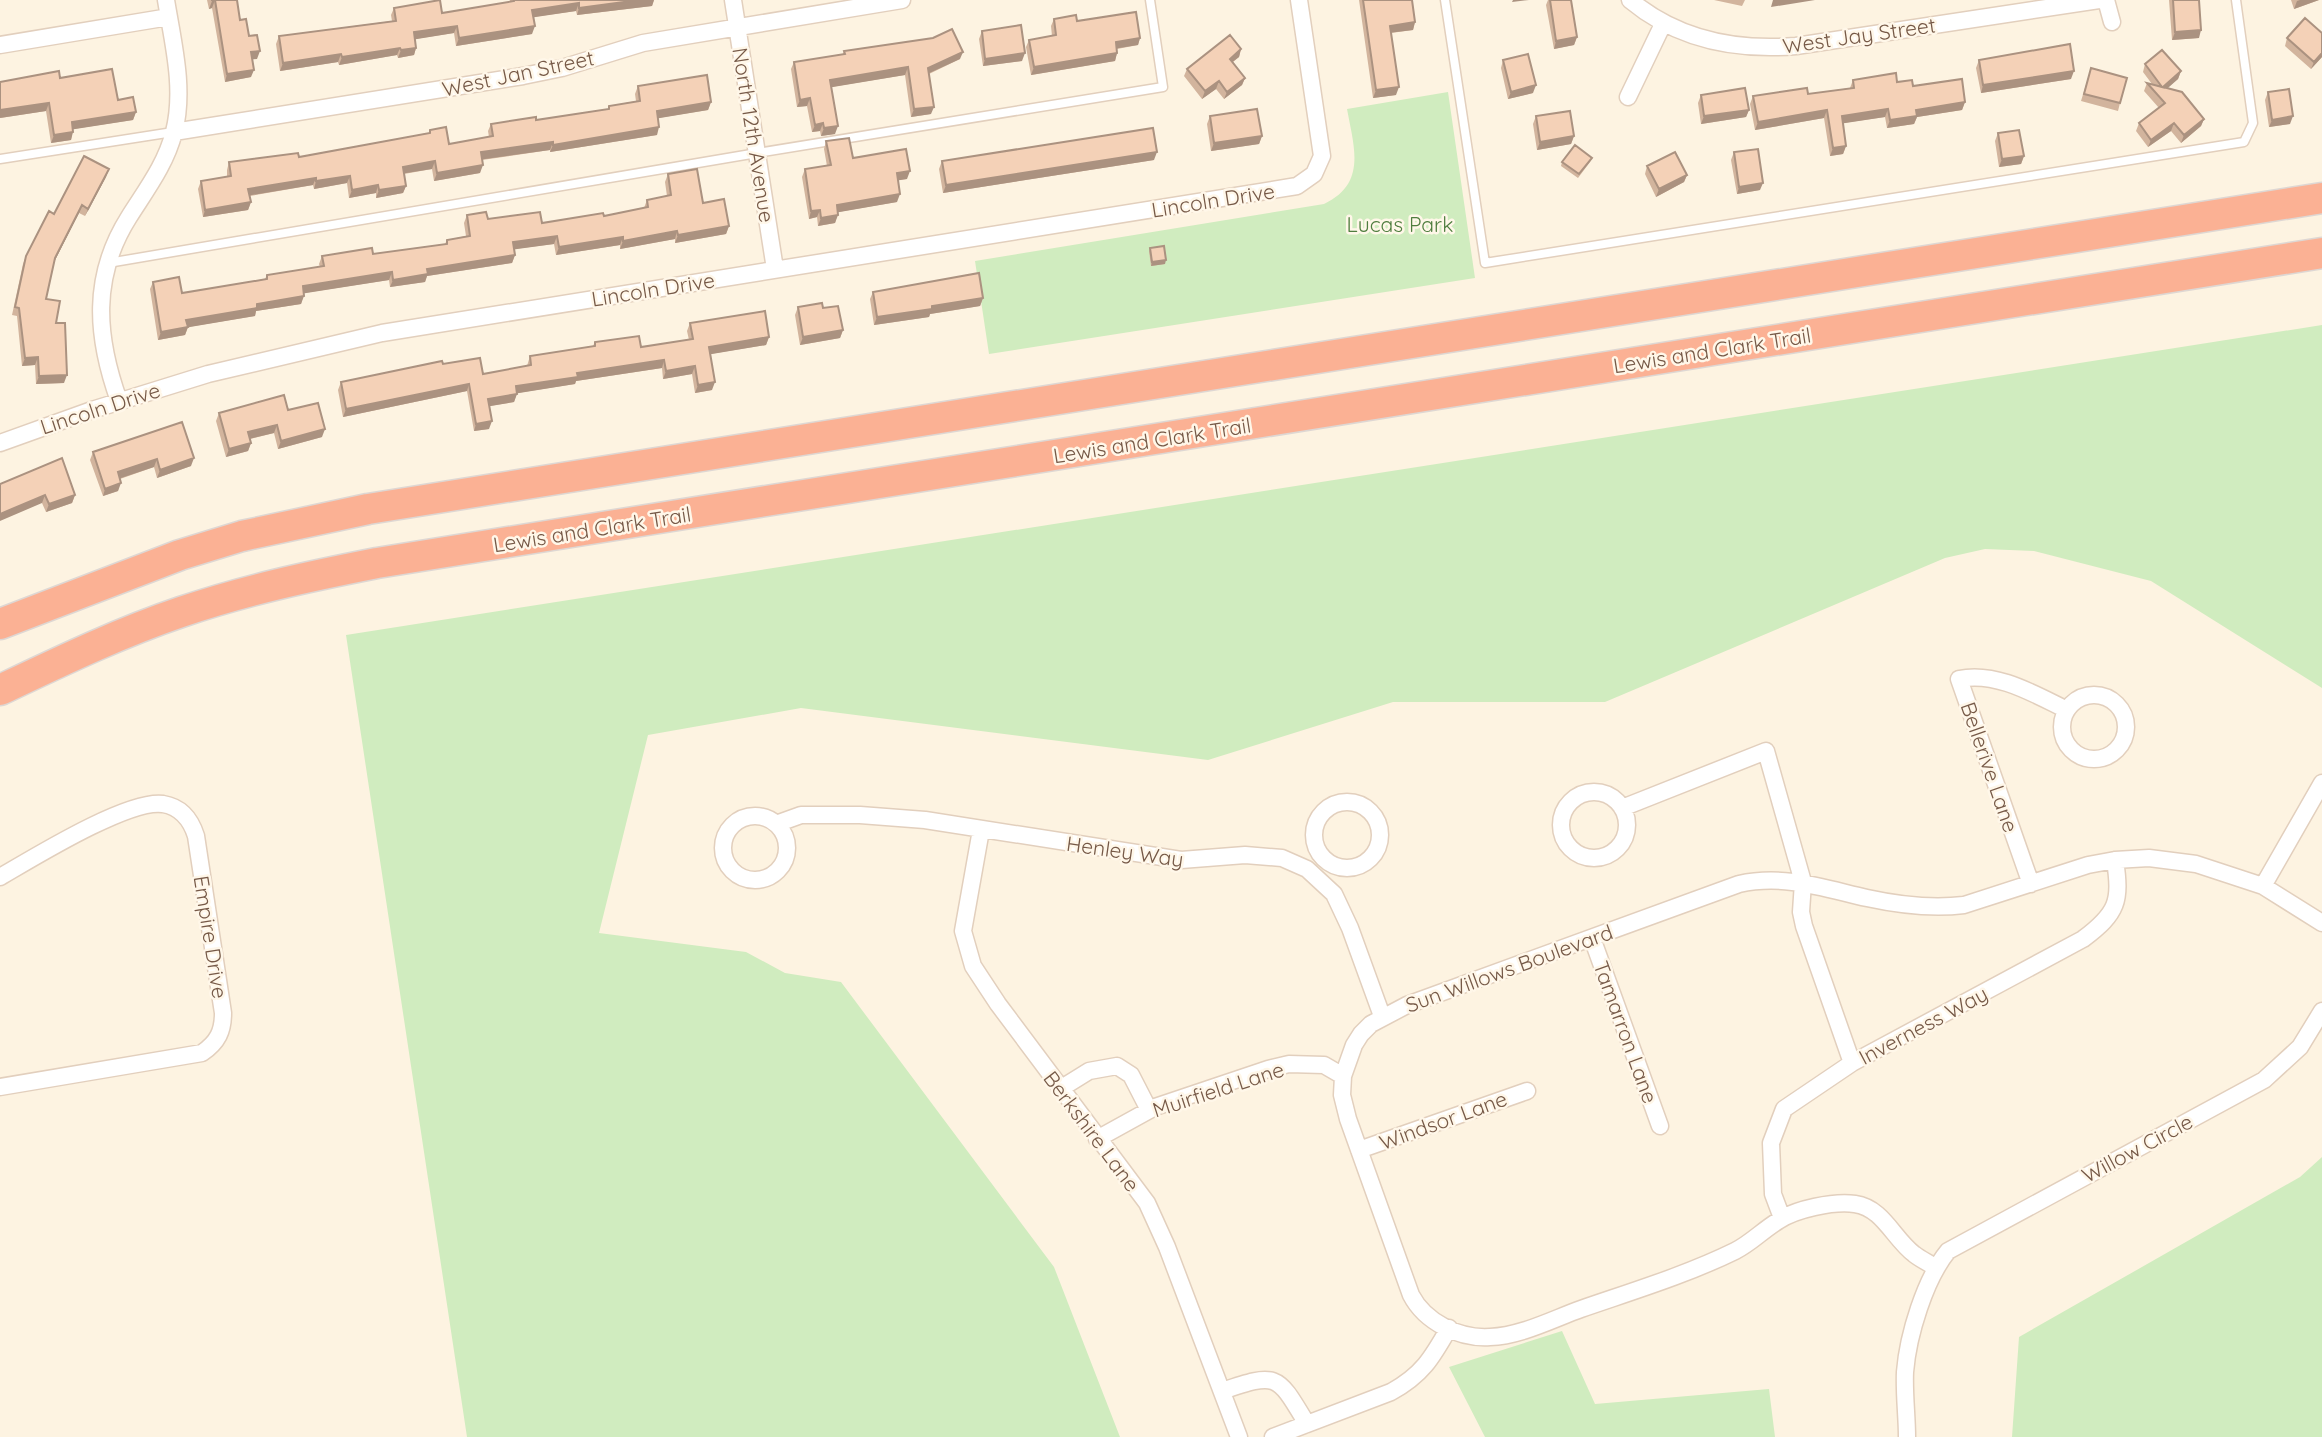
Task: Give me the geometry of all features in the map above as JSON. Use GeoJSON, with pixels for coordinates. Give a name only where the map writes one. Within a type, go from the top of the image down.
{"type":"FeatureCollection","features":[{"type":"Feature","properties":{"kind":"highway"},"geometry":{"type":"LineString","coordinates":[[0,624],[119,576],[192,551],[280,527],[368,509],[2322,198]]}},
{"type":"Feature","properties":{"kind":"highway","name":"Lewis and Clark Trail"},"geometry":{"type":"LineString","coordinates":[[0,690],[117,636],[180,613],[298,579],[391,561],[2322,253]]}},
{"type":"Feature","properties":{"kind":"highway"},"geometry":{"type":"LineString","coordinates":[[0,711],[180,613]]}},
{"type":"Feature","properties":{"kind":"street"},"geometry":{"type":"LineString","coordinates":[[119,401],[107,366],[101,334],[102,286],[116,240],[166,155],[174,132],[178,91],[166,0]]}},
{"type":"Feature","properties":{"kind":"street","name":"North 12th Avenue"},"geometry":{"type":"LineString","coordinates":[[733,0],[775,270]]}},
{"type":"Feature","properties":{"kind":"street","name":"West Jan Street"},"geometry":{"type":"LineString","coordinates":[[174,132],[523,76],[562,68],[643,43],[902,0]]}},
{"type":"Feature","properties":{"kind":"street","name":"Lincoln Drive"},"geometry":{"type":"LineString","coordinates":[[0,443],[119,401],[208,374],[338,342],[451,321],[1288,188],[1307,181],[1314,174],[1322,156],[1299,0]]}},
{"type":"Feature","properties":{"kind":"street","name":"West Jay Street"},"geometry":{"type":"LineString","coordinates":[[1630,0],[1663,24],[1710,41],[1737,47],[1763,48],[1796,46],[2099,0]]}},
{"type":"Feature","properties":{"kind":"street"},"geometry":{"type":"LineString","coordinates":[[2106,0],[2112,22]]}},
{"type":"Feature","properties":{"kind":"street"},"geometry":{"type":"LineString","coordinates":[[0,45],[169,18]]}},
{"type":"Feature","properties":{"kind":"street"},"geometry":{"type":"LineString","coordinates":[[1628,97],[1663,24]]}},
{"type":"Feature","properties":{"kind":"street","name":"Bellerive Lane"},"geometry":{"type":"LineString","coordinates":[[2031,884],[1959,679],[1986,677],[2027,691],[2067,710]]}},
{"type":"Feature","properties":{"kind":"street"},"geometry":{"type":"LineString","coordinates":[[2084,696],[2106,697],[2116,703],[2126,722],[2122,744],[2107,757],[2097,759],[2077,754],[2070,748],[2062,730],[2067,710],[2084,696]]}},
{"type":"Feature","properties":{"kind":"street"},"geometry":{"type":"LineString","coordinates":[[1622,808],[1766,751],[1803,882],[1801,912],[1804,926],[1852,1063]]}},
{"type":"Feature","properties":{"kind":"street"},"geometry":{"type":"LineString","coordinates":[[2263,886],[2322,783]]}},
{"type":"Feature","properties":{"kind":"street"},"geometry":{"type":"LineString","coordinates":[[1584,793],[1605,794],[1622,808],[1626,818],[1623,839],[1609,853],[1588,857],[1570,847],[1564,839],[1561,828],[1566,807],[1584,793]]}},
{"type":"Feature","properties":{"kind":"street","name":"Empire Drive"},"geometry":{"type":"LineString","coordinates":[[0,877],[91,826],[155,804],[177,809],[192,825],[196,836],[223,1027],[218,1038],[202,1053],[0,1087]]}},
{"type":"Feature","properties":{"kind":"street"},"geometry":{"type":"LineString","coordinates":[[1337,804],[1359,804],[1375,819],[1380,839],[1376,849],[1362,864],[1352,867],[1332,864],[1317,849],[1314,839],[1319,818],[1327,809],[1337,804]]}},
{"type":"Feature","properties":{"kind":"street","name":"Henley Way"},"geometry":{"type":"LineString","coordinates":[[776,824],[800,815],[860,815],[925,820],[1181,860],[1245,855],[1274,856],[1296,863],[1319,878],[1334,894],[1350,928],[1382,1016]]}},
{"type":"Feature","properties":{"kind":"street"},"geometry":{"type":"LineString","coordinates":[[755,816],[765,817],[776,824],[786,838],[788,849],[781,867],[763,879],[748,879],[733,871],[726,862],[723,851],[729,830],[745,818],[755,816]]}},
{"type":"Feature","properties":{"kind":"street","name":"Berkshire Lane"},"geometry":{"type":"LineString","coordinates":[[981,830],[962,931],[974,966],[998,1004],[1060,1089],[1147,1203],[1167,1247],[1240,1437]]}},
{"type":"Feature","properties":{"kind":"street","name":"Sun Willows Boulevard"},"geometry":{"type":"LineString","coordinates":[[1936,1268],[1913,1254],[1879,1215],[1866,1206],[1852,1203],[1822,1207],[1798,1211],[1782,1218],[1737,1250],[1703,1266],[1529,1328],[1491,1337],[1475,1337],[1430,1320],[1418,1308],[1411,1295],[1359,1150],[1342,1095],[1343,1076],[1361,1034],[1382,1016],[1739,884],[1775,879],[1931,907],[1964,905],[2088,865],[2149,858],[2186,862],[2263,886],[2322,923]]}},
{"type":"Feature","properties":{"kind":"street","name":"Inverness Way"},"geometry":{"type":"LineString","coordinates":[[1782,1218],[1773,1194],[1771,1143],[1784,1109],[1852,1063],[2083,939],[2108,917],[2117,901],[2119,888],[2115,860]]}},
{"type":"Feature","properties":{"kind":"street"},"geometry":{"type":"LineString","coordinates":[[1319,878],[1332,864]]}},
{"type":"Feature","properties":{"kind":"street","name":"Tamarron Lane"},"geometry":{"type":"LineString","coordinates":[[1592,937],[1660,1126]]}},
{"type":"Feature","properties":{"kind":"street","name":"Willow Circle"},"geometry":{"type":"LineString","coordinates":[[1936,1268],[1948,1251],[2264,1080],[2300,1047],[2322,1012]]}},
{"type":"Feature","properties":{"kind":"street","name":"Muirfield Lane"},"geometry":{"type":"LineString","coordinates":[[1097,1139],[1149,1110],[1289,1064],[1324,1065],[1343,1076]]}},
{"type":"Feature","properties":{"kind":"street"},"geometry":{"type":"LineString","coordinates":[[1060,1089],[1088,1071],[1117,1066],[1131,1075],[1149,1110]]}},
{"type":"Feature","properties":{"kind":"street","name":"Windsor Lane"},"geometry":{"type":"LineString","coordinates":[[1359,1150],[1527,1091]]}},
{"type":"Feature","properties":{"kind":"street"},"geometry":{"type":"LineString","coordinates":[[1907,1437],[1905,1372],[1919,1308],[1936,1268]]}},
{"type":"Feature","properties":{"kind":"street"},"geometry":{"type":"LineString","coordinates":[[1273,1437],[1391,1392],[1410,1382],[1423,1370],[1449,1328]]}},
{"type":"Feature","properties":{"kind":"street"},"geometry":{"type":"LineString","coordinates":[[1222,1391],[1255,1380],[1272,1380],[1285,1389],[1307,1424]]}},
{"type":"Feature","properties":{"kind":"lane"},"geometry":{"type":"LineString","coordinates":[[108,263],[1163,87],[1150,0]]}},
{"type":"Feature","properties":{"kind":"lane"},"geometry":{"type":"LineString","coordinates":[[1445,0],[1485,263],[2244,142],[2253,123],[2236,0]]}},
{"type":"Feature","properties":{"kind":"lane"},"geometry":{"type":"LineString","coordinates":[[0,159],[174,132]]}},
{"type":"Feature","properties":{"kind":"green space","name":"Lucas Park"},"geometry":{"type":"Polygon","coordinates":[[[1448,92],[1475,278],[989,354],[975,261],[1324,204],[1338,196],[1352,175],[1354,150],[1347,109],[1448,92]]]}},
{"type":"Feature","properties":{"kind":"green space"},"geometry":{"type":"Polygon","coordinates":[[[2322,325],[2322,688],[2151,581],[2034,551],[1985,549],[1945,558],[1605,702],[1393,702],[1208,760],[801,708],[648,735],[599,933],[746,952],[785,973],[841,982],[1054,1267],[1120,1437],[467,1437],[346,635],[2322,325]]]}},
{"type":"Feature","properties":{"kind":"green space"},"geometry":{"type":"Polygon","coordinates":[[[2322,1157],[2322,1437],[2012,1437],[2019,1337],[2300,1177],[2322,1157]]]}},
{"type":"Feature","properties":{"kind":"green space"},"geometry":{"type":"Polygon","coordinates":[[[1562,1331],[1595,1404],[1769,1389],[1775,1437],[1485,1437],[1449,1367],[1562,1331]]]}},
{"type":"Feature","properties":{"kind":"building"},"geometry":{"type":"Polygon","coordinates":[[[215,0],[237,0],[240,20],[246,19],[249,36],[257,35],[260,51],[251,52],[254,70],[227,74],[215,0]]]}},
{"type":"Feature","properties":{"kind":"building"},"geometry":{"type":"Polygon","coordinates":[[[440,0],[442,13],[514,0],[639,0],[579,8],[579,3],[532,10],[535,26],[459,38],[457,26],[414,32],[416,48],[342,57],[341,54],[283,63],[279,36],[396,21],[394,8],[440,0]]]}},
{"type":"Feature","properties":{"kind":"building"},"geometry":{"type":"Polygon","coordinates":[[[1363,0],[1412,0],[1415,22],[1390,26],[1399,87],[1376,90],[1363,0]]]}},
{"type":"Feature","properties":{"kind":"building"},"geometry":{"type":"Polygon","coordinates":[[[1550,0],[1571,0],[1577,37],[1556,41],[1550,0]]]}},
{"type":"Feature","properties":{"kind":"building"},"geometry":{"type":"Polygon","coordinates":[[[2173,0],[2199,0],[2201,30],[2175,32],[2173,0]]]}},
{"type":"Feature","properties":{"kind":"building"},"geometry":{"type":"Polygon","coordinates":[[[1136,12],[1140,38],[1116,42],[1117,53],[1034,67],[1029,40],[1056,35],[1054,19],[1076,15],[1077,21],[1136,12]]]}},
{"type":"Feature","properties":{"kind":"building"},"geometry":{"type":"Polygon","coordinates":[[[2305,18],[2322,33],[2322,53],[2314,62],[2287,38],[2305,18]]]}},
{"type":"Feature","properties":{"kind":"building"},"geometry":{"type":"Polygon","coordinates":[[[1021,25],[1025,53],[985,59],[982,31],[1021,25]]]}},
{"type":"Feature","properties":{"kind":"building"},"geometry":{"type":"Polygon","coordinates":[[[952,29],[963,52],[928,68],[934,107],[914,109],[908,67],[830,80],[838,126],[824,128],[823,123],[815,125],[810,98],[800,100],[794,62],[845,54],[844,51],[933,38],[952,29]]]}},
{"type":"Feature","properties":{"kind":"building"},"geometry":{"type":"Polygon","coordinates":[[[1230,35],[1241,49],[1230,59],[1245,78],[1227,92],[1219,81],[1205,91],[1187,69],[1230,35]]]}},
{"type":"Feature","properties":{"kind":"building"},"geometry":{"type":"Polygon","coordinates":[[[2070,44],[2074,71],[1983,85],[1979,60],[2070,44]]]}},
{"type":"Feature","properties":{"kind":"building"},"geometry":{"type":"Polygon","coordinates":[[[2162,50],[2181,71],[2163,87],[2182,92],[2204,119],[2184,135],[2174,123],[2151,140],[2139,123],[2165,103],[2147,83],[2162,87],[2145,64],[2162,50]]]}},
{"type":"Feature","properties":{"kind":"building"},"geometry":{"type":"Polygon","coordinates":[[[1528,54],[1536,85],[1511,92],[1503,60],[1528,54]]]}},
{"type":"Feature","properties":{"kind":"building"},"geometry":{"type":"Polygon","coordinates":[[[2091,68],[2127,78],[2120,103],[2084,94],[2091,68]]]}},
{"type":"Feature","properties":{"kind":"building"},"geometry":{"type":"Polygon","coordinates":[[[112,69],[118,100],[133,97],[136,112],[72,122],[73,132],[54,135],[49,103],[0,110],[0,82],[59,71],[60,78],[112,69]]]}},
{"type":"Feature","properties":{"kind":"building"},"geometry":{"type":"Polygon","coordinates":[[[1896,73],[1897,82],[1912,80],[1913,86],[1962,79],[1965,102],[1916,110],[1917,116],[1890,120],[1888,109],[1842,116],[1846,146],[1833,148],[1827,110],[1758,122],[1753,96],[1807,88],[1808,94],[1854,88],[1853,80],[1896,73]]]}},
{"type":"Feature","properties":{"kind":"building"},"geometry":{"type":"Polygon","coordinates":[[[707,75],[711,102],[657,111],[659,127],[553,145],[553,142],[481,152],[483,165],[437,173],[435,161],[403,167],[406,186],[379,190],[378,185],[352,190],[350,176],[316,181],[316,178],[248,189],[251,202],[205,210],[201,181],[231,176],[229,162],[298,153],[299,157],[430,133],[430,130],[446,127],[449,144],[493,136],[491,124],[609,109],[609,106],[640,101],[638,86],[707,75]]]}},
{"type":"Feature","properties":{"kind":"building"},"geometry":{"type":"Polygon","coordinates":[[[1745,88],[1749,110],[1704,116],[1701,95],[1745,88]]]}},
{"type":"Feature","properties":{"kind":"building"},"geometry":{"type":"Polygon","coordinates":[[[2289,89],[2293,116],[2272,120],[2268,92],[2289,89]]]}},
{"type":"Feature","properties":{"kind":"building"},"geometry":{"type":"Polygon","coordinates":[[[1257,109],[1262,136],[1214,143],[1210,116],[1257,109]]]}},
{"type":"Feature","properties":{"kind":"building"},"geometry":{"type":"Polygon","coordinates":[[[1570,111],[1574,136],[1540,142],[1536,116],[1570,111]]]}},
{"type":"Feature","properties":{"kind":"building"},"geometry":{"type":"Polygon","coordinates":[[[1153,128],[1157,152],[946,185],[942,161],[1153,128]]]}},
{"type":"Feature","properties":{"kind":"building"},"geometry":{"type":"Polygon","coordinates":[[[2019,130],[2024,156],[2002,159],[1998,133],[2019,130]]]}},
{"type":"Feature","properties":{"kind":"building"},"geometry":{"type":"Polygon","coordinates":[[[849,138],[853,158],[906,149],[910,171],[897,173],[900,194],[837,205],[838,215],[821,218],[820,210],[811,211],[805,169],[831,165],[826,141],[849,138]]]}},
{"type":"Feature","properties":{"kind":"building"},"geometry":{"type":"Polygon","coordinates":[[[1575,145],[1592,158],[1579,174],[1562,162],[1575,145]]]}},
{"type":"Feature","properties":{"kind":"building"},"geometry":{"type":"Polygon","coordinates":[[[1758,149],[1763,183],[1739,187],[1734,152],[1758,149]]]}},
{"type":"Feature","properties":{"kind":"building"},"geometry":{"type":"Polygon","coordinates":[[[1675,152],[1687,175],[1659,189],[1647,166],[1675,152]]]}},
{"type":"Feature","properties":{"kind":"building"},"geometry":{"type":"Polygon","coordinates":[[[84,156],[109,169],[88,209],[82,205],[55,258],[46,299],[60,301],[56,323],[65,323],[67,375],[39,376],[38,357],[25,358],[19,308],[15,307],[26,256],[49,211],[54,214],[84,156]]]}},
{"type":"Feature","properties":{"kind":"building"},"geometry":{"type":"Polygon","coordinates":[[[697,169],[703,203],[724,199],[729,226],[678,235],[677,231],[623,241],[623,237],[559,247],[557,236],[513,242],[515,255],[427,269],[428,274],[393,280],[392,272],[303,286],[304,296],[257,304],[257,308],[186,320],[188,327],[161,332],[153,282],[179,277],[182,293],[267,279],[267,275],[324,266],[322,256],[372,248],[373,254],[447,244],[447,240],[470,236],[467,215],[486,212],[488,219],[540,212],[542,223],[603,213],[604,216],[648,207],[647,200],[671,195],[668,174],[697,169]]]}},
{"type":"Feature","properties":{"kind":"building"},"geometry":{"type":"Polygon","coordinates":[[[1164,246],[1166,260],[1152,262],[1150,248],[1164,246]]]}},
{"type":"Feature","properties":{"kind":"building"},"geometry":{"type":"Polygon","coordinates":[[[979,273],[983,298],[877,317],[873,292],[979,273]]]}},
{"type":"Feature","properties":{"kind":"building"},"geometry":{"type":"Polygon","coordinates":[[[822,303],[823,308],[838,306],[843,330],[803,337],[798,307],[822,303]]]}},
{"type":"Feature","properties":{"kind":"building"},"geometry":{"type":"Polygon","coordinates":[[[765,311],[769,337],[709,347],[715,382],[698,385],[695,366],[666,371],[664,360],[577,373],[578,377],[516,386],[517,394],[488,399],[492,421],[476,424],[469,384],[346,409],[341,382],[442,361],[443,364],[480,358],[483,374],[531,365],[530,356],[639,336],[641,347],[693,339],[690,323],[765,311]]]}},
{"type":"Feature","properties":{"kind":"building"},"geometry":{"type":"Polygon","coordinates":[[[284,395],[288,410],[318,403],[325,429],[281,441],[277,425],[248,432],[251,443],[229,449],[219,413],[284,395]]]}},
{"type":"Feature","properties":{"kind":"building"},"geometry":{"type":"Polygon","coordinates":[[[182,422],[194,458],[160,470],[157,459],[118,472],[121,483],[105,489],[93,452],[182,422]]]}},
{"type":"Feature","properties":{"kind":"building"},"geometry":{"type":"Polygon","coordinates":[[[62,458],[75,495],[49,504],[45,495],[0,514],[0,484],[62,458]]]}}]}
